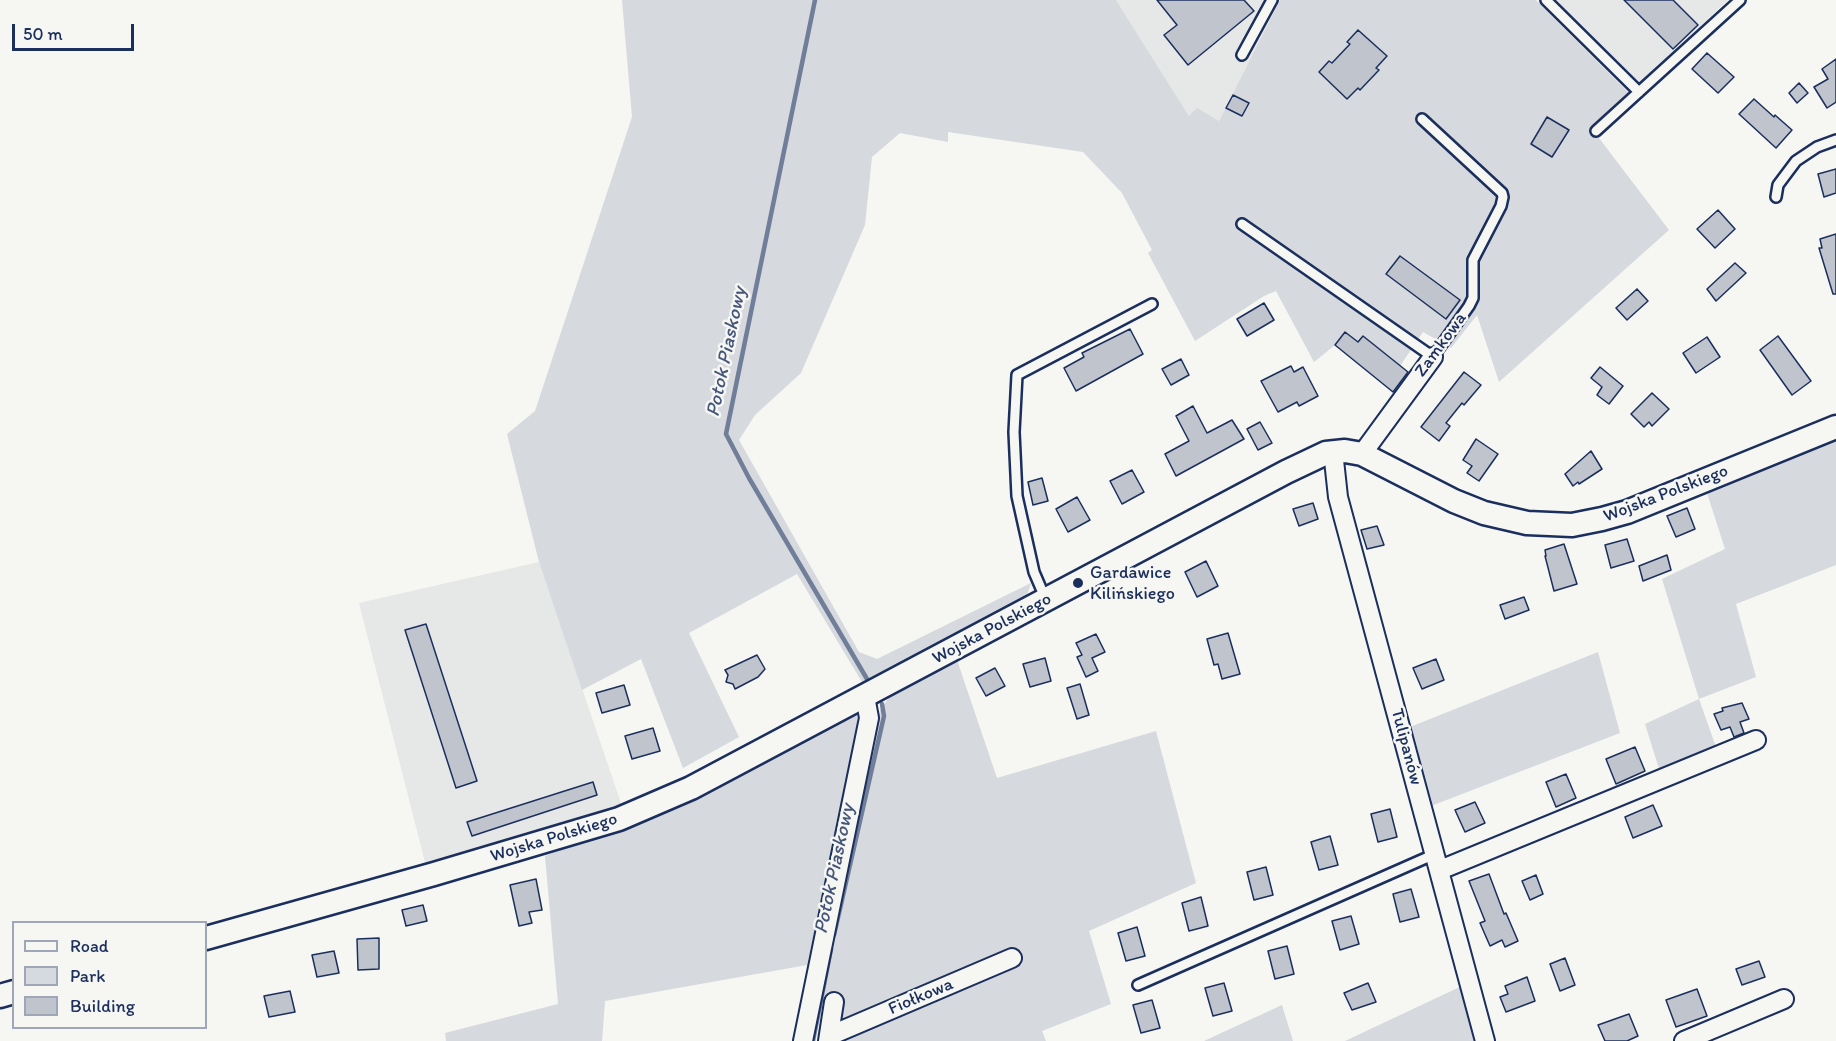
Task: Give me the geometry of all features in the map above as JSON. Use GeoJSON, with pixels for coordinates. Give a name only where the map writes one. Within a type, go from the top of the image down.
{"type":"FeatureCollection","features":[{"type":"Feature","properties":{"kind":"street","name":"Zamkowa"},"geometry":{"type":"LineString","coordinates":[[1362,454],[1433,357]]}},
{"type":"Feature","properties":{"kind":"street","name":"Wojska Polskiego"},"geometry":{"type":"LineString","coordinates":[[207,938],[619,819],[691,788],[1286,472],[1315,457],[1333,451],[1362,454],[1454,501],[1484,513],[1527,523],[1572,525],[1627,512],[1836,427]]}},
{"type":"Feature","properties":{"kind":"street","name":"Tulipanów"},"geometry":{"type":"LineString","coordinates":[[1333,451],[1338,497],[1485,1041]]}},
{"type":"Feature","properties":{"kind":"street"},"geometry":{"type":"LineString","coordinates":[[803,1041],[869,718],[865,696]]}},
{"type":"Feature","properties":{"kind":"street"},"geometry":{"type":"LineString","coordinates":[[1438,862],[1756,740]]}},
{"type":"Feature","properties":{"kind":"street","name":"Fiołkowa"},"geometry":{"type":"LineString","coordinates":[[828,1038],[1012,958]]}},
{"type":"Feature","properties":{"kind":"street"},"geometry":{"type":"LineString","coordinates":[[1684,1041],[1784,999]]}},
{"type":"Feature","properties":{"kind":"street","name":"Fiołkowa"},"geometry":{"type":"LineString","coordinates":[[828,1038],[834,1002]]}},
{"type":"Feature","properties":{"kind":"lane"},"geometry":{"type":"LineString","coordinates":[[1242,55],[1272,0]]}},
{"type":"Feature","properties":{"kind":"lane"},"geometry":{"type":"LineString","coordinates":[[1546,0],[1638,92]]}},
{"type":"Feature","properties":{"kind":"lane"},"geometry":{"type":"LineString","coordinates":[[1596,131],[1740,0]]}},
{"type":"Feature","properties":{"kind":"lane","name":"Zamkowa"},"geometry":{"type":"LineString","coordinates":[[1422,119],[1502,193],[1503,197],[1501,206],[1473,260],[1473,297],[1433,357]]}},
{"type":"Feature","properties":{"kind":"lane"},"geometry":{"type":"LineString","coordinates":[[1776,197],[1778,185],[1796,161],[1817,147],[1836,140]]}},
{"type":"Feature","properties":{"kind":"lane"},"geometry":{"type":"LineString","coordinates":[[1242,224],[1433,357]]}},
{"type":"Feature","properties":{"kind":"lane"},"geometry":{"type":"LineString","coordinates":[[1046,600],[1034,572],[1017,496],[1014,432],[1017,375],[1152,304]]}},
{"type":"Feature","properties":{"kind":"lane"},"geometry":{"type":"LineString","coordinates":[[1138,985],[1438,862]]}},
{"type":"Feature","properties":{"kind":"shaded area"},"geometry":{"type":"Polygon","coordinates":[[[1116,0],[1280,0],[1219,121],[1197,109],[1189,116],[1116,0]]]}},
{"type":"Feature","properties":{"kind":"shaded area"},"geometry":{"type":"Polygon","coordinates":[[[1554,0],[1728,0],[1637,85],[1554,0]]]}},
{"type":"Feature","properties":{"kind":"shaded area"},"geometry":{"type":"Polygon","coordinates":[[[539,562],[622,806],[428,874],[359,603],[539,562]]]}},
{"type":"Feature","properties":{"kind":"green space"},"geometry":{"type":"Polygon","coordinates":[[[622,0],[1116,0],[1189,116],[1197,108],[1219,121],[1280,0],[1536,0],[1638,102],[1599,138],[1669,230],[1499,382],[1477,315],[1451,348],[1423,332],[1400,366],[1411,375],[1396,394],[1335,345],[1314,362],[1276,291],[1264,296],[1195,341],[1148,253],[1152,250],[1122,193],[1083,152],[948,132],[948,142],[900,133],[872,157],[865,225],[801,373],[755,415],[739,440],[859,652],[877,659],[1031,583],[1026,598],[865,687],[797,574],[689,633],[739,737],[683,768],[641,659],[582,690],[539,562],[507,434],[535,411],[632,117],[622,0]]]}},
{"type":"Feature","properties":{"kind":"green space"},"geometry":{"type":"Polygon","coordinates":[[[1836,436],[1836,565],[1736,604],[1756,677],[1699,699],[1662,579],[1725,549],[1706,490],[1836,436]]]}},
{"type":"Feature","properties":{"kind":"green space"},"geometry":{"type":"Polygon","coordinates":[[[1598,652],[1620,733],[1431,806],[1410,727],[1598,652]]]}},
{"type":"Feature","properties":{"kind":"green space"},"geometry":{"type":"Polygon","coordinates":[[[956,657],[997,778],[1156,731],[1196,883],[1089,931],[1111,1004],[1042,1031],[1046,1041],[838,1041],[841,1022],[837,1016],[840,998],[818,996],[832,921],[880,710],[893,692],[956,657]]]}},
{"type":"Feature","properties":{"kind":"green space"},"geometry":{"type":"Polygon","coordinates":[[[1699,699],[1717,750],[1660,772],[1645,724],[1699,699]]]}},
{"type":"Feature","properties":{"kind":"green space"},"geometry":{"type":"Polygon","coordinates":[[[850,714],[857,716],[858,733],[807,965],[605,1001],[602,1041],[446,1041],[445,1033],[558,1004],[545,856],[671,808],[850,714]]]}},
{"type":"Feature","properties":{"kind":"green space"},"geometry":{"type":"Polygon","coordinates":[[[1464,985],[1479,1041],[1345,1041],[1464,985]]]}},
{"type":"Feature","properties":{"kind":"green space"},"geometry":{"type":"Polygon","coordinates":[[[1282,1005],[1293,1041],[1204,1041],[1282,1005]]]}},
{"type":"Feature","properties":{"kind":"building"},"geometry":{"type":"Polygon","coordinates":[[[1157,0],[1244,0],[1254,11],[1188,65],[1164,35],[1177,25],[1157,0]]]}},
{"type":"Feature","properties":{"kind":"building"},"geometry":{"type":"Polygon","coordinates":[[[1624,0],[1673,0],[1698,25],[1673,49],[1624,0]]]}},
{"type":"Feature","properties":{"kind":"building"},"geometry":{"type":"Polygon","coordinates":[[[1358,30],[1387,56],[1376,68],[1379,70],[1360,90],[1358,88],[1347,99],[1319,72],[1329,61],[1332,63],[1350,44],[1347,42],[1358,30]]]}},
{"type":"Feature","properties":{"kind":"building"},"geometry":{"type":"Polygon","coordinates":[[[1707,53],[1734,77],[1718,93],[1692,69],[1707,53]]]}},
{"type":"Feature","properties":{"kind":"building"},"geometry":{"type":"Polygon","coordinates":[[[1836,59],[1836,102],[1827,108],[1814,87],[1828,79],[1822,69],[1836,59]]]}},
{"type":"Feature","properties":{"kind":"building"},"geometry":{"type":"Polygon","coordinates":[[[1799,83],[1808,93],[1797,103],[1789,93],[1799,83]]]}},
{"type":"Feature","properties":{"kind":"building"},"geometry":{"type":"Polygon","coordinates":[[[1233,95],[1249,103],[1242,116],[1226,108],[1233,95]]]}},
{"type":"Feature","properties":{"kind":"building"},"geometry":{"type":"Polygon","coordinates":[[[1754,99],[1792,130],[1776,148],[1739,114],[1754,99]]]}},
{"type":"Feature","properties":{"kind":"building"},"geometry":{"type":"Polygon","coordinates":[[[1547,117],[1569,130],[1552,157],[1531,144],[1547,117]]]}},
{"type":"Feature","properties":{"kind":"building"},"geometry":{"type":"Polygon","coordinates":[[[1836,169],[1836,193],[1824,197],[1818,174],[1836,169]]]}},
{"type":"Feature","properties":{"kind":"building"},"geometry":{"type":"Polygon","coordinates":[[[1718,210],[1735,229],[1715,248],[1697,229],[1718,210]]]}},
{"type":"Feature","properties":{"kind":"building"},"geometry":{"type":"Polygon","coordinates":[[[1836,234],[1836,294],[1833,294],[1819,248],[1822,248],[1820,239],[1836,234]]]}},
{"type":"Feature","properties":{"kind":"building"},"geometry":{"type":"Polygon","coordinates":[[[1400,256],[1460,300],[1446,319],[1386,274],[1400,256]]]}},
{"type":"Feature","properties":{"kind":"building"},"geometry":{"type":"Polygon","coordinates":[[[1735,263],[1746,273],[1716,301],[1707,289],[1735,263]]]}},
{"type":"Feature","properties":{"kind":"building"},"geometry":{"type":"Polygon","coordinates":[[[1637,289],[1648,301],[1627,320],[1616,308],[1637,289]]]}},
{"type":"Feature","properties":{"kind":"building"},"geometry":{"type":"Polygon","coordinates":[[[1264,303],[1274,320],[1247,336],[1237,319],[1264,303]]]}},
{"type":"Feature","properties":{"kind":"building"},"geometry":{"type":"Polygon","coordinates":[[[1130,329],[1143,354],[1076,391],[1064,368],[1084,357],[1082,353],[1130,329]]]}},
{"type":"Feature","properties":{"kind":"building"},"geometry":{"type":"Polygon","coordinates":[[[1345,332],[1358,342],[1363,336],[1408,372],[1393,392],[1335,345],[1345,332]]]}},
{"type":"Feature","properties":{"kind":"building"},"geometry":{"type":"Polygon","coordinates":[[[1778,336],[1811,381],[1792,395],[1760,350],[1778,336]]]}},
{"type":"Feature","properties":{"kind":"building"},"geometry":{"type":"Polygon","coordinates":[[[1707,337],[1720,357],[1696,373],[1683,353],[1707,337]]]}},
{"type":"Feature","properties":{"kind":"building"},"geometry":{"type":"Polygon","coordinates":[[[1181,359],[1189,375],[1171,385],[1162,369],[1181,359]]]}},
{"type":"Feature","properties":{"kind":"building"},"geometry":{"type":"Polygon","coordinates":[[[1291,366],[1294,372],[1303,367],[1318,396],[1299,406],[1297,402],[1278,412],[1261,381],[1291,366]]]}},
{"type":"Feature","properties":{"kind":"building"},"geometry":{"type":"Polygon","coordinates":[[[1600,367],[1623,386],[1609,404],[1597,395],[1602,387],[1591,378],[1600,367]]]}},
{"type":"Feature","properties":{"kind":"building"},"geometry":{"type":"Polygon","coordinates":[[[1464,372],[1481,385],[1446,423],[1450,426],[1439,441],[1421,427],[1464,372]]]}},
{"type":"Feature","properties":{"kind":"building"},"geometry":{"type":"Polygon","coordinates":[[[1652,393],[1669,409],[1652,426],[1649,422],[1644,427],[1631,414],[1652,393]]]}},
{"type":"Feature","properties":{"kind":"building"},"geometry":{"type":"Polygon","coordinates":[[[1193,406],[1207,433],[1232,420],[1244,439],[1176,476],[1165,454],[1189,441],[1176,416],[1193,406]]]}},
{"type":"Feature","properties":{"kind":"building"},"geometry":{"type":"Polygon","coordinates":[[[1260,422],[1272,443],[1258,450],[1247,429],[1260,422]]]}},
{"type":"Feature","properties":{"kind":"building"},"geometry":{"type":"Polygon","coordinates":[[[1476,439],[1498,454],[1479,481],[1467,473],[1472,466],[1463,460],[1476,439]]]}},
{"type":"Feature","properties":{"kind":"building"},"geometry":{"type":"Polygon","coordinates":[[[1591,451],[1602,469],[1573,486],[1565,474],[1591,451]]]}},
{"type":"Feature","properties":{"kind":"building"},"geometry":{"type":"Polygon","coordinates":[[[1132,470],[1144,492],[1122,504],[1110,481],[1132,470]]]}},
{"type":"Feature","properties":{"kind":"building"},"geometry":{"type":"Polygon","coordinates":[[[1042,478],[1048,501],[1033,505],[1028,482],[1042,478]]]}},
{"type":"Feature","properties":{"kind":"building"},"geometry":{"type":"Polygon","coordinates":[[[1077,497],[1090,520],[1068,532],[1056,509],[1077,497]]]}},
{"type":"Feature","properties":{"kind":"building"},"geometry":{"type":"Polygon","coordinates":[[[1313,503],[1318,519],[1299,526],[1293,509],[1313,503]]]}},
{"type":"Feature","properties":{"kind":"building"},"geometry":{"type":"Polygon","coordinates":[[[1687,508],[1695,529],[1676,537],[1667,516],[1687,508]]]}},
{"type":"Feature","properties":{"kind":"building"},"geometry":{"type":"Polygon","coordinates":[[[1377,526],[1384,545],[1367,549],[1361,530],[1377,526]]]}},
{"type":"Feature","properties":{"kind":"building"},"geometry":{"type":"Polygon","coordinates":[[[1627,539],[1634,561],[1611,568],[1605,545],[1627,539]]]}},
{"type":"Feature","properties":{"kind":"building"},"geometry":{"type":"Polygon","coordinates":[[[1564,544],[1577,584],[1554,591],[1545,550],[1564,544]]]}},
{"type":"Feature","properties":{"kind":"building"},"geometry":{"type":"Polygon","coordinates":[[[1667,555],[1671,570],[1643,581],[1639,566],[1667,555]]]}},
{"type":"Feature","properties":{"kind":"building"},"geometry":{"type":"Polygon","coordinates":[[[1206,561],[1218,586],[1197,597],[1185,572],[1206,561]]]}},
{"type":"Feature","properties":{"kind":"building"},"geometry":{"type":"Polygon","coordinates":[[[1524,597],[1529,610],[1505,619],[1500,605],[1524,597]]]}},
{"type":"Feature","properties":{"kind":"building"},"geometry":{"type":"Polygon","coordinates":[[[426,624],[477,781],[456,788],[405,630],[426,624]]]}},
{"type":"Feature","properties":{"kind":"building"},"geometry":{"type":"Polygon","coordinates":[[[1228,633],[1240,674],[1222,679],[1218,664],[1214,665],[1207,639],[1228,633]]]}},
{"type":"Feature","properties":{"kind":"building"},"geometry":{"type":"Polygon","coordinates":[[[1096,634],[1105,652],[1092,658],[1098,671],[1086,677],[1077,657],[1082,655],[1076,643],[1096,634]]]}},
{"type":"Feature","properties":{"kind":"building"},"geometry":{"type":"Polygon","coordinates":[[[757,655],[765,669],[758,677],[735,689],[733,684],[726,682],[728,675],[725,670],[757,655]]]}},
{"type":"Feature","properties":{"kind":"building"},"geometry":{"type":"Polygon","coordinates":[[[1045,658],[1051,681],[1030,687],[1023,664],[1045,658]]]}},
{"type":"Feature","properties":{"kind":"building"},"geometry":{"type":"Polygon","coordinates":[[[1436,659],[1444,680],[1422,689],[1413,668],[1436,659]]]}},
{"type":"Feature","properties":{"kind":"building"},"geometry":{"type":"Polygon","coordinates":[[[995,668],[1005,686],[986,696],[976,678],[995,668]]]}},
{"type":"Feature","properties":{"kind":"building"},"geometry":{"type":"Polygon","coordinates":[[[1080,684],[1089,715],[1077,719],[1067,688],[1080,684]]]}},
{"type":"Feature","properties":{"kind":"building"},"geometry":{"type":"Polygon","coordinates":[[[624,685],[630,705],[602,713],[596,693],[624,685]]]}},
{"type":"Feature","properties":{"kind":"building"},"geometry":{"type":"Polygon","coordinates":[[[1742,703],[1749,719],[1740,722],[1744,733],[1734,737],[1730,727],[1721,730],[1714,714],[1723,711],[1722,708],[1742,703]]]}},
{"type":"Feature","properties":{"kind":"building"},"geometry":{"type":"Polygon","coordinates":[[[653,728],[660,751],[632,759],[625,736],[653,728]]]}},
{"type":"Feature","properties":{"kind":"building"},"geometry":{"type":"Polygon","coordinates":[[[1635,747],[1645,771],[1616,784],[1606,759],[1635,747]]]}},
{"type":"Feature","properties":{"kind":"building"},"geometry":{"type":"Polygon","coordinates":[[[1566,774],[1576,798],[1556,807],[1546,782],[1566,774]]]}},
{"type":"Feature","properties":{"kind":"building"},"geometry":{"type":"Polygon","coordinates":[[[593,782],[597,795],[472,836],[467,822],[593,782]]]}},
{"type":"Feature","properties":{"kind":"building"},"geometry":{"type":"Polygon","coordinates":[[[1475,802],[1485,823],[1465,832],[1455,810],[1475,802]]]}},
{"type":"Feature","properties":{"kind":"building"},"geometry":{"type":"Polygon","coordinates":[[[1653,805],[1662,826],[1633,838],[1625,817],[1653,805]]]}},
{"type":"Feature","properties":{"kind":"building"},"geometry":{"type":"Polygon","coordinates":[[[1390,809],[1397,837],[1378,842],[1371,814],[1390,809]]]}},
{"type":"Feature","properties":{"kind":"building"},"geometry":{"type":"Polygon","coordinates":[[[1330,836],[1338,865],[1319,870],[1311,842],[1330,836]]]}},
{"type":"Feature","properties":{"kind":"building"},"geometry":{"type":"Polygon","coordinates":[[[1266,867],[1273,895],[1254,900],[1247,872],[1266,867]]]}},
{"type":"Feature","properties":{"kind":"building"},"geometry":{"type":"Polygon","coordinates":[[[1489,874],[1504,914],[1506,913],[1518,941],[1505,947],[1502,940],[1490,946],[1480,923],[1485,921],[1469,881],[1489,874]]]}},
{"type":"Feature","properties":{"kind":"building"},"geometry":{"type":"Polygon","coordinates":[[[1536,875],[1543,894],[1530,900],[1522,881],[1536,875]]]}},
{"type":"Feature","properties":{"kind":"building"},"geometry":{"type":"Polygon","coordinates":[[[536,879],[542,910],[529,912],[532,923],[519,926],[510,885],[536,879]]]}},
{"type":"Feature","properties":{"kind":"building"},"geometry":{"type":"Polygon","coordinates":[[[1411,889],[1419,917],[1400,922],[1393,894],[1411,889]]]}},
{"type":"Feature","properties":{"kind":"building"},"geometry":{"type":"Polygon","coordinates":[[[1201,897],[1208,926],[1189,931],[1182,903],[1201,897]]]}},
{"type":"Feature","properties":{"kind":"building"},"geometry":{"type":"Polygon","coordinates":[[[423,905],[427,921],[406,926],[402,910],[423,905]]]}},
{"type":"Feature","properties":{"kind":"building"},"geometry":{"type":"Polygon","coordinates":[[[1351,916],[1359,944],[1340,950],[1332,921],[1351,916]]]}},
{"type":"Feature","properties":{"kind":"building"},"geometry":{"type":"Polygon","coordinates":[[[1137,927],[1145,956],[1126,961],[1118,933],[1137,927]]]}},
{"type":"Feature","properties":{"kind":"building"},"geometry":{"type":"Polygon","coordinates":[[[379,938],[379,969],[358,970],[357,939],[379,938]]]}},
{"type":"Feature","properties":{"kind":"building"},"geometry":{"type":"Polygon","coordinates":[[[1287,946],[1294,974],[1275,979],[1268,951],[1287,946]]]}},
{"type":"Feature","properties":{"kind":"building"},"geometry":{"type":"Polygon","coordinates":[[[334,951],[339,973],[317,977],[312,955],[334,951]]]}},
{"type":"Feature","properties":{"kind":"building"},"geometry":{"type":"Polygon","coordinates":[[[1565,958],[1575,985],[1560,991],[1550,964],[1565,958]]]}},
{"type":"Feature","properties":{"kind":"building"},"geometry":{"type":"Polygon","coordinates":[[[1759,961],[1765,977],[1742,985],[1736,969],[1759,961]]]}},
{"type":"Feature","properties":{"kind":"building"},"geometry":{"type":"Polygon","coordinates":[[[1527,977],[1535,1001],[1506,1012],[1500,997],[1508,994],[1505,986],[1527,977]]]}},
{"type":"Feature","properties":{"kind":"building"},"geometry":{"type":"Polygon","coordinates":[[[1224,983],[1232,1011],[1213,1016],[1205,988],[1224,983]]]}},
{"type":"Feature","properties":{"kind":"building"},"geometry":{"type":"Polygon","coordinates":[[[1368,983],[1376,1002],[1352,1010],[1344,993],[1368,983]]]}},
{"type":"Feature","properties":{"kind":"building"},"geometry":{"type":"Polygon","coordinates":[[[1697,989],[1707,1016],[1676,1027],[1666,1000],[1697,989]]]}},
{"type":"Feature","properties":{"kind":"building"},"geometry":{"type":"Polygon","coordinates":[[[290,991],[295,1012],[269,1017],[264,996],[290,991]]]}},
{"type":"Feature","properties":{"kind":"building"},"geometry":{"type":"Polygon","coordinates":[[[1152,1000],[1160,1028],[1141,1033],[1133,1005],[1152,1000]]]}},
{"type":"Feature","properties":{"kind":"building"},"geometry":{"type":"Polygon","coordinates":[[[1629,1014],[1638,1036],[1627,1041],[1605,1041],[1598,1025],[1629,1014]]]}},
{"type":"Feature","properties":{"kind":"waterway","name":"Potok Piaskowy"},"geometry":{"type":"LineString","coordinates":[[815,0],[726,434],[749,478],[867,679]]}},
{"type":"Feature","properties":{"kind":"waterway","name":"Potok Piaskowy"},"geometry":{"type":"LineString","coordinates":[[834,935],[884,716],[882,704]]}},
{"type":"Feature","properties":{"kind":"waterway","name":"Potok Piaskowy"},"geometry":{"type":"LineString","coordinates":[[813,1041],[831,949]]}},
{"type":"Feature","properties":{"kind":"place","name":"Gardawice Kilińskiego"},"geometry":{"type":"Point","coordinates":[1078,583]}}]}
